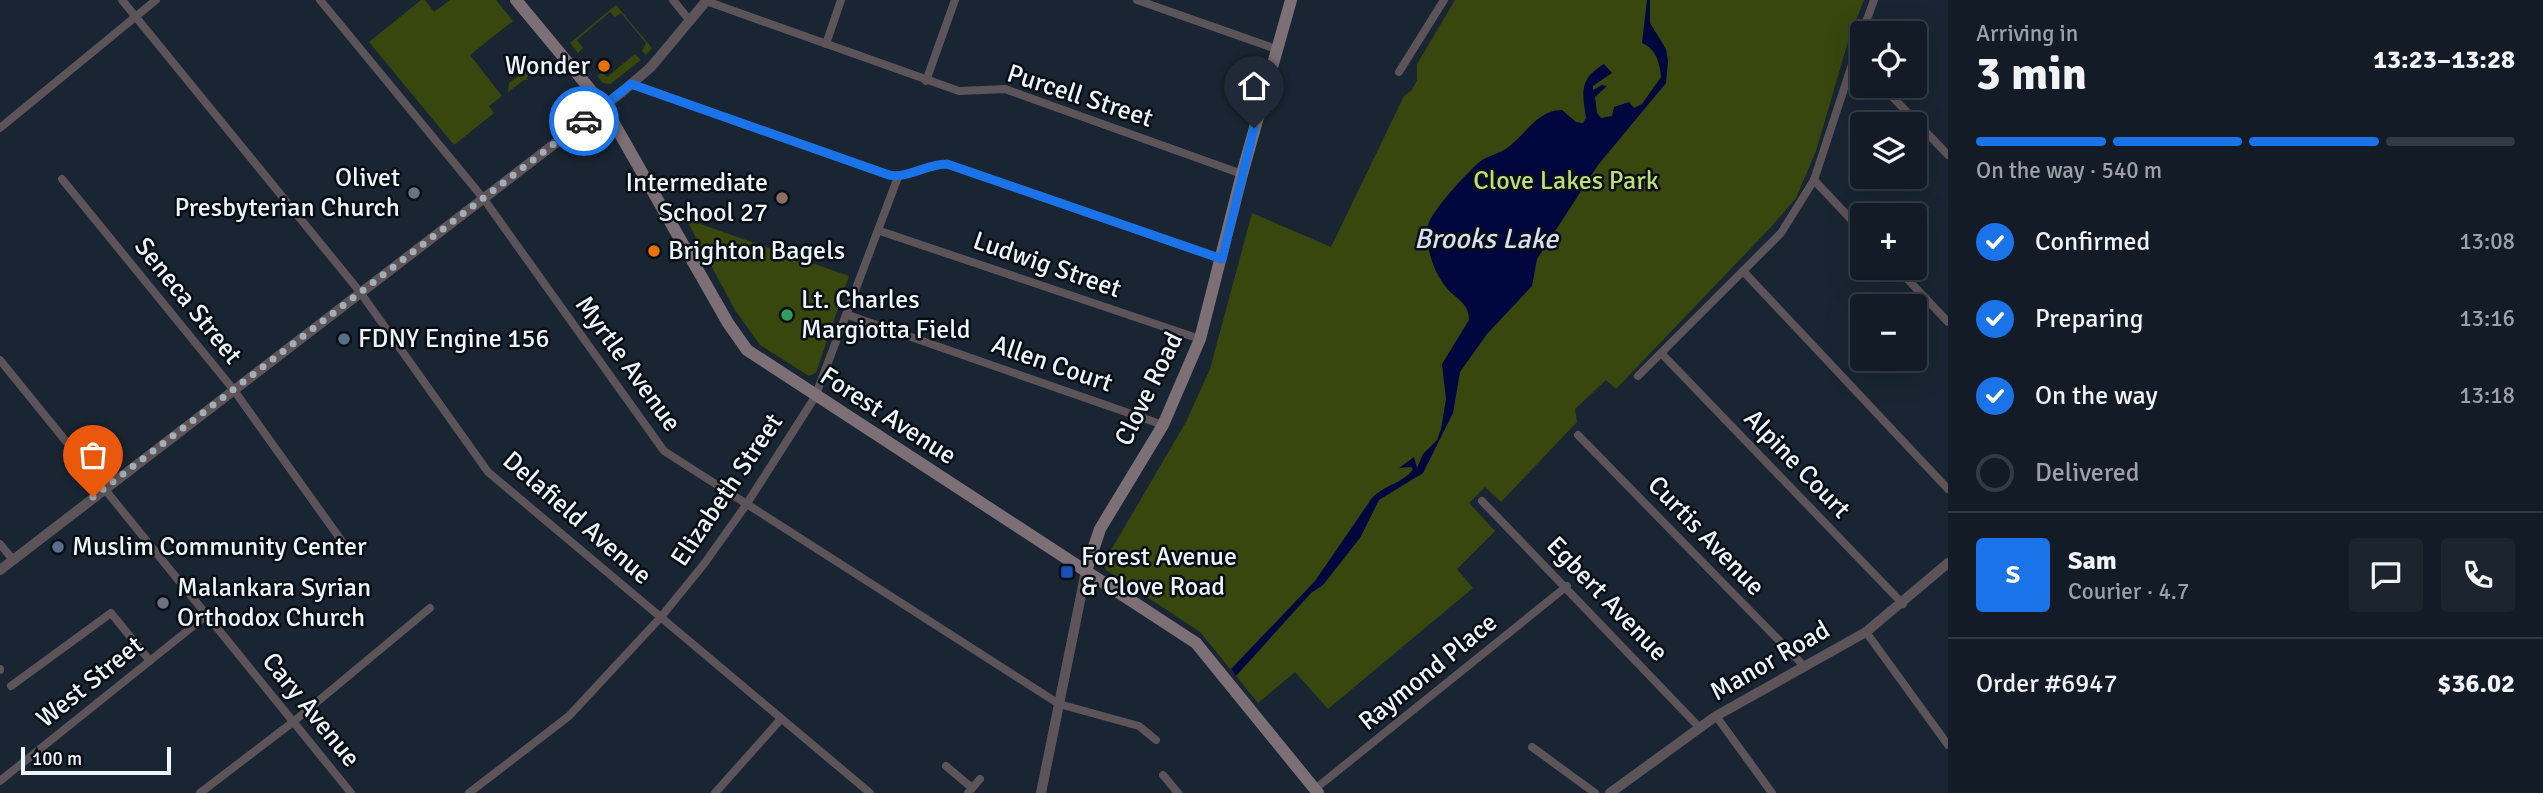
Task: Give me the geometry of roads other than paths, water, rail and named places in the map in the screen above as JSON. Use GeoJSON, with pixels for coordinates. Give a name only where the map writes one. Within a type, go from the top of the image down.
{"type":"FeatureCollection","features":[{"type":"Feature","properties":{"kind":"main road","name":"Forest Avenue"},"geometry":{"type":"LineString","coordinates":[[516,0],[604,106],[740,341],[753,357],[1196,643],[1316,791]]}},
{"type":"Feature","properties":{"kind":"main road","name":"Clove Road"},"geometry":{"type":"LineString","coordinates":[[1086,570],[1100,529],[1163,425],[1200,339],[1242,174],[1291,0]]}},
{"type":"Feature","properties":{"kind":"street","name":"Delafield Avenue"},"geometry":{"type":"LineString","coordinates":[[122,0],[360,292],[488,472],[870,793]]}},
{"type":"Feature","properties":{"kind":"street"},"geometry":{"type":"LineString","coordinates":[[0,128],[156,0]]}},
{"type":"Feature","properties":{"kind":"street","name":"Myrtle Avenue"},"geometry":{"type":"LineString","coordinates":[[320,0],[483,198],[664,451],[1059,704],[1139,726],[1156,740]]}},
{"type":"Feature","properties":{"kind":"street"},"geometry":{"type":"LineString","coordinates":[[673,0],[690,21]]}},
{"type":"Feature","properties":{"kind":"street"},"geometry":{"type":"LineString","coordinates":[[825,44],[841,0]]}},
{"type":"Feature","properties":{"kind":"street"},"geometry":{"type":"LineString","coordinates":[[926,81],[955,0]]}},
{"type":"Feature","properties":{"kind":"street"},"geometry":{"type":"LineString","coordinates":[[1399,72],[1444,0]]}},
{"type":"Feature","properties":{"kind":"street"},"geometry":{"type":"LineString","coordinates":[[1867,21],[1874,0]]}},
{"type":"Feature","properties":{"kind":"street"},"geometry":{"type":"LineString","coordinates":[[0,570],[604,106],[651,66],[707,1]]}},
{"type":"Feature","properties":{"kind":"street","name":"Purcell Street"},"geometry":{"type":"LineString","coordinates":[[707,1],[926,81],[965,92],[990,88],[1005,89],[1242,174]]}},
{"type":"Feature","properties":{"kind":"street"},"geometry":{"type":"LineString","coordinates":[[1143,1],[1276,49]]}},
{"type":"Feature","properties":{"kind":"street"},"geometry":{"type":"LineString","coordinates":[[1638,376],[1781,233],[1814,180],[1850,68]]}},
{"type":"Feature","properties":{"kind":"street"},"geometry":{"type":"LineString","coordinates":[[631,84],[898,177],[920,168],[947,164],[1222,259]]}},
{"type":"Feature","properties":{"kind":"street"},"geometry":{"type":"LineString","coordinates":[[1893,98],[1948,155]]}},
{"type":"Feature","properties":{"kind":"street","name":"Elizabeth Street"},"geometry":{"type":"LineString","coordinates":[[469,793],[569,716],[705,564],[815,397],[880,231],[898,177]]}},
{"type":"Feature","properties":{"kind":"street","name":"Seneca Street"},"geometry":{"type":"LineString","coordinates":[[62,179],[233,389],[351,554]]}},
{"type":"Feature","properties":{"kind":"street"},"geometry":{"type":"LineString","coordinates":[[1814,180],[1850,218]]}},
{"type":"Feature","properties":{"kind":"street","name":"Ludwig Street"},"geometry":{"type":"LineString","coordinates":[[880,231],[1200,339]]}},
{"type":"Feature","properties":{"kind":"street"},"geometry":{"type":"LineString","coordinates":[[1743,271],[1948,489]]}},
{"type":"Feature","properties":{"kind":"street"},"geometry":{"type":"LineString","coordinates":[[1908,280],[1948,322]]}},
{"type":"Feature","properties":{"kind":"street","name":"Allen Court"},"geometry":{"type":"LineString","coordinates":[[848,315],[1163,425]]}},
{"type":"Feature","properties":{"kind":"street","name":"Alpine Court"},"geometry":{"type":"LineString","coordinates":[[1662,354],[1903,604]]}},
{"type":"Feature","properties":{"kind":"street","name":"Cary Avenue"},"geometry":{"type":"LineString","coordinates":[[0,360],[351,793]]}},
{"type":"Feature","properties":{"kind":"street","name":"Curtis Avenue"},"geometry":{"type":"LineString","coordinates":[[1578,435],[1805,667]]}},
{"type":"Feature","properties":{"kind":"street","name":"Egbert Avenue"},"geometry":{"type":"LineString","coordinates":[[1482,501],[1567,586],[1700,728]]}},
{"type":"Feature","properties":{"kind":"street"},"geometry":{"type":"LineString","coordinates":[[0,544],[13,560]]}},
{"type":"Feature","properties":{"kind":"street","name":"Manor Road"},"geometry":{"type":"LineString","coordinates":[[1610,793],[1716,716],[1866,632],[1903,604],[1948,563]]}},
{"type":"Feature","properties":{"kind":"street","name":"Clove Road"},"geometry":{"type":"LineString","coordinates":[[1041,793],[1086,570]]}},
{"type":"Feature","properties":{"kind":"street","name":"Raymond Place"},"geometry":{"type":"LineString","coordinates":[[1316,791],[1567,586]]}},
{"type":"Feature","properties":{"kind":"street"},"geometry":{"type":"LineString","coordinates":[[200,793],[293,722],[430,608]]}},
{"type":"Feature","properties":{"kind":"street"},"geometry":{"type":"LineString","coordinates":[[12,686],[111,612],[150,661]]}},
{"type":"Feature","properties":{"kind":"street","name":"West Street"},"geometry":{"type":"LineString","coordinates":[[0,781],[207,615]]}},
{"type":"Feature","properties":{"kind":"street"},"geometry":{"type":"LineString","coordinates":[[1866,632],[1948,745]]}},
{"type":"Feature","properties":{"kind":"street"},"geometry":{"type":"LineString","coordinates":[[1716,716],[1772,793]]}},
{"type":"Feature","properties":{"kind":"street"},"geometry":{"type":"LineString","coordinates":[[715,793],[780,719]]}},
{"type":"Feature","properties":{"kind":"street"},"geometry":{"type":"LineString","coordinates":[[1532,747],[1595,793]]}},
{"type":"Feature","properties":{"kind":"street"},"geometry":{"type":"LineString","coordinates":[[946,766],[970,790],[980,779]]}},
{"type":"Feature","properties":{"kind":"street"},"geometry":{"type":"LineString","coordinates":[[1163,775],[1178,793]]}},
{"type":"Feature","properties":{"kind":"water","name":"Brooks Lake"},"geometry":{"type":"Polygon","coordinates":[[[1647,0],[1650,0],[1650,23],[1666,49],[1666,83],[1598,165],[1537,259],[1532,286],[1487,334],[1460,372],[1453,413],[1423,473],[1379,500],[1360,538],[1323,585],[1311,593],[1236,676],[1231,669],[1315,581],[1372,498],[1409,474],[1413,469],[1411,467],[1399,468],[1414,457],[1417,468],[1423,454],[1437,440],[1446,399],[1442,364],[1469,320],[1467,309],[1441,281],[1434,266],[1428,242],[1430,220],[1451,191],[1476,165],[1510,146],[1544,115],[1562,110],[1576,122],[1583,123],[1586,118],[1583,93],[1586,81],[1604,64],[1612,73],[1593,86],[1593,90],[1602,85],[1607,86],[1595,97],[1597,113],[1601,118],[1612,116],[1614,107],[1629,102],[1634,108],[1642,104],[1661,77],[1656,56],[1642,43],[1647,0]]]}},
{"type":"Feature","properties":{"kind":"place","name":"Wonder"},"geometry":{"type":"Point","coordinates":[604,66]}},
{"type":"Feature","properties":{"kind":"place","name":"Olivet Presbyterian Church"},"geometry":{"type":"Point","coordinates":[414,193]}},
{"type":"Feature","properties":{"kind":"place","name":"Intermediate School 27"},"geometry":{"type":"Point","coordinates":[782,198]}},
{"type":"Feature","properties":{"kind":"place","name":"Brighton Bagels"},"geometry":{"type":"Point","coordinates":[654,251]}},
{"type":"Feature","properties":{"kind":"place","name":"Lt. Charles Margiotta Field"},"geometry":{"type":"Point","coordinates":[787,315]}},
{"type":"Feature","properties":{"kind":"place","name":"FDNY Engine 156"},"geometry":{"type":"Point","coordinates":[344,339]}},
{"type":"Feature","properties":{"kind":"place","name":"Muslim Community Center"},"geometry":{"type":"Point","coordinates":[58,547]}},
{"type":"Feature","properties":{"kind":"place","name":"Forest Avenue & Clove Road"},"geometry":{"type":"Point","coordinates":[1067,572]}},
{"type":"Feature","properties":{"kind":"place","name":"Malankara Syrian Orthodox Church"},"geometry":{"type":"Point","coordinates":[163,603]}},
{"type":"Feature","properties":{"kind":"park label","name":"Clove Lakes Park"},"geometry":{"type":"Point","coordinates":[1566,181]}}]}
